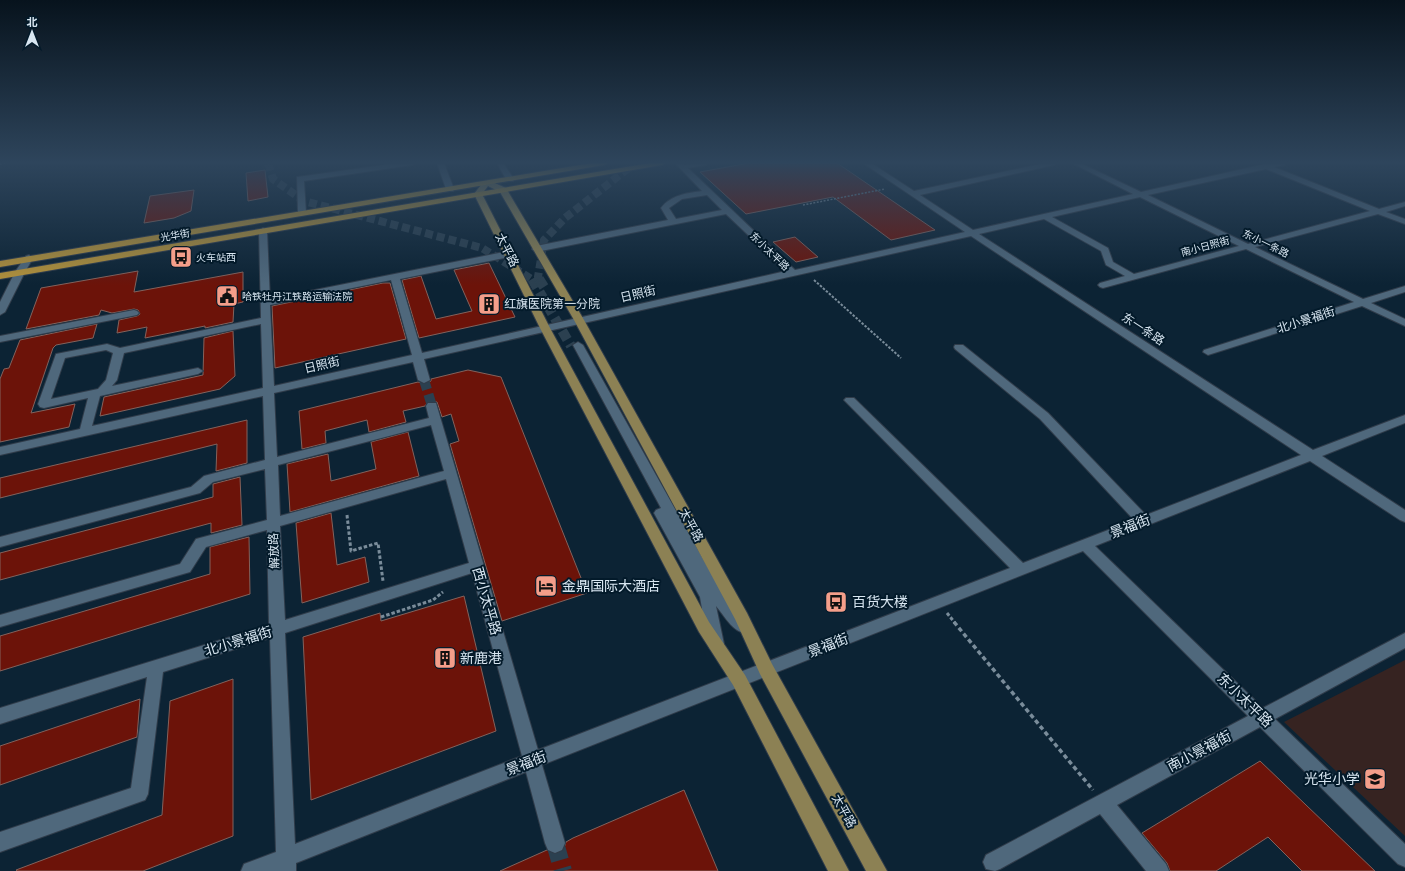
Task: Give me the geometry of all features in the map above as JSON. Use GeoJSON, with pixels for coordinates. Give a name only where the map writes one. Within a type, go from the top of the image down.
{"type":"FeatureCollection","features":[{"type":"Feature","properties":{"kind":"highway","name":"光华街"},"geometry":{"type":"LineString","coordinates":[[0,264],[357,204]]}},
{"type":"Feature","properties":{"kind":"highway","name":"光华街"},"geometry":{"type":"LineString","coordinates":[[0,276],[422,204]]}},
{"type":"Feature","properties":{"kind":"main road","name":"太平路"},"geometry":{"type":"LineString","coordinates":[[483,204],[545,328],[704,627],[739,680],[839,871]]}},
{"type":"Feature","properties":{"kind":"main road","name":"太平路"},"geometry":{"type":"LineString","coordinates":[[516,204],[536,249],[579,320],[742,616],[766,669],[877,871]]}},
{"type":"Feature","properties":{"kind":"street"},"geometry":{"type":"LineString","coordinates":[[301,204],[302,213]]}},
{"type":"Feature","properties":{"kind":"street"},"geometry":{"type":"LineString","coordinates":[[668,204],[665,208],[673,222]]}},
{"type":"Feature","properties":{"kind":"street","name":"东小太平路"},"geometry":{"type":"LineString","coordinates":[[720,204],[793,273]]}},
{"type":"Feature","properties":{"kind":"street","name":"东一条路"},"geometry":{"type":"LineString","coordinates":[[928,204],[1405,517]]}},
{"type":"Feature","properties":{"kind":"street","name":"日照街"},"geometry":{"type":"LineString","coordinates":[[0,451],[1101,204]]}},
{"type":"Feature","properties":{"kind":"street","name":"东小一条路"},"geometry":{"type":"LineString","coordinates":[[1159,204],[1405,323]]}},
{"type":"Feature","properties":{"kind":"street"},"geometry":{"type":"LineString","coordinates":[[1359,204],[1405,222]]}},
{"type":"Feature","properties":{"kind":"street","name":"南小日照街"},"geometry":{"type":"LineString","coordinates":[[1103,285],[1405,204]]}},
{"type":"Feature","properties":{"kind":"street"},"geometry":{"type":"LineString","coordinates":[[536,249],[728,211]]}},
{"type":"Feature","properties":{"kind":"street"},"geometry":{"type":"LineString","coordinates":[[1044,216],[1105,250],[1109,263],[1132,277]]}},
{"type":"Feature","properties":{"kind":"street","name":"解放路"},"geometry":{"type":"LineString","coordinates":[[263,231],[285,864]]}},
{"type":"Feature","properties":{"kind":"street"},"geometry":{"type":"LineString","coordinates":[[266,303],[509,254]]}},
{"type":"Feature","properties":{"kind":"street"},"geometry":{"type":"LineString","coordinates":[[0,312],[20,272],[29,258]]}},
{"type":"Feature","properties":{"kind":"street"},"geometry":{"type":"LineString","coordinates":[[395,277],[424,380]]}},
{"type":"Feature","properties":{"kind":"street","name":"北小景福街"},"geometry":{"type":"LineString","coordinates":[[1208,352],[1405,289]]}},
{"type":"Feature","properties":{"kind":"street"},"geometry":{"type":"LineString","coordinates":[[0,339],[134,314]]}},
{"type":"Feature","properties":{"kind":"street"},"geometry":{"type":"LineString","coordinates":[[198,371],[44,404],[60,356],[108,347],[119,351],[266,320]]}},
{"type":"Feature","properties":{"kind":"street"},"geometry":{"type":"LineString","coordinates":[[717,647],[706,597],[575,345],[716,595],[750,636]]}},
{"type":"Feature","properties":{"kind":"street"},"geometry":{"type":"LineString","coordinates":[[959,347],[1044,416],[1144,521]]}},
{"type":"Feature","properties":{"kind":"street"},"geometry":{"type":"LineString","coordinates":[[85,432],[98,392],[111,380],[119,351]]}},
{"type":"Feature","properties":{"kind":"street"},"geometry":{"type":"LineString","coordinates":[[850,400],[1020,569]]}},
{"type":"Feature","properties":{"kind":"street","name":"西小太平路"},"geometry":{"type":"LineString","coordinates":[[271,462],[434,413],[555,843]]}},
{"type":"Feature","properties":{"kind":"street","name":"景福街"},"geometry":{"type":"LineString","coordinates":[[251,871],[285,864],[532,761],[1405,419]]}},
{"type":"Feature","properties":{"kind":"street"},"geometry":{"type":"LineString","coordinates":[[0,542],[195,490],[208,479],[271,462]]}},
{"type":"Feature","properties":{"kind":"street"},"geometry":{"type":"LineString","coordinates":[[0,621],[185,568],[201,543],[451,473]]}},
{"type":"Feature","properties":{"kind":"street","name":"东小太平路"},"geometry":{"type":"LineString","coordinates":[[1084,544],[1405,857]]}},
{"type":"Feature","properties":{"kind":"street","name":"北小景福街"},"geometry":{"type":"LineString","coordinates":[[0,716],[477,566]]}},
{"type":"Feature","properties":{"kind":"street","name":"南小景福街"},"geometry":{"type":"LineString","coordinates":[[994,862],[1405,640]]}},
{"type":"Feature","properties":{"kind":"street"},"geometry":{"type":"LineString","coordinates":[[0,842],[139,794],[156,667]]}},
{"type":"Feature","properties":{"kind":"street"},"geometry":{"type":"LineString","coordinates":[[1103,802],[1159,871]]}},
{"type":"Feature","properties":{"kind":"path"},"geometry":{"type":"LineString","coordinates":[[803,205],[810,204]]}},
{"type":"Feature","properties":{"kind":"path"},"geometry":{"type":"LineString","coordinates":[[804,270],[901,358]]}},
{"type":"Feature","properties":{"kind":"path"},"geometry":{"type":"LineString","coordinates":[[346,502],[351,551],[378,543],[385,595]]}},
{"type":"Feature","properties":{"kind":"path"},"geometry":{"type":"LineString","coordinates":[[381,617],[433,600]]}},
{"type":"Feature","properties":{"kind":"path"},"geometry":{"type":"LineString","coordinates":[[938,602],[1103,802]]}},
{"type":"Feature","properties":{"kind":"shaded area","name":"光华小学"},"geometry":{"type":"Polygon","coordinates":[[[1405,660],[1405,836],[1284,722],[1405,660]]]}},
{"type":"Feature","properties":{"kind":"building"},"geometry":{"type":"Polygon","coordinates":[[[148,204],[192,204],[191,211],[174,218],[144,223],[148,204]]]}},
{"type":"Feature","properties":{"kind":"building"},"geometry":{"type":"Polygon","coordinates":[[[735,204],[799,204],[746,214],[735,204]]]}},
{"type":"Feature","properties":{"kind":"building"},"geometry":{"type":"Polygon","coordinates":[[[842,204],[896,204],[935,230],[891,240],[842,204]]]}},
{"type":"Feature","properties":{"kind":"building"},"geometry":{"type":"Polygon","coordinates":[[[795,237],[818,257],[796,262],[773,242],[795,237]]]}},
{"type":"Feature","properties":{"kind":"building"},"geometry":{"type":"Polygon","coordinates":[[[489,263],[515,317],[419,338],[402,280],[421,276],[436,319],[472,311],[454,270],[489,263]]]}},
{"type":"Feature","properties":{"kind":"building"},"geometry":{"type":"Polygon","coordinates":[[[138,271],[134,292],[243,272],[243,302],[234,304],[233,322],[145,338],[147,327],[117,333],[119,320],[140,314],[138,310],[134,309],[112,313],[101,310],[99,315],[26,329],[41,288],[138,271]]]}},
{"type":"Feature","properties":{"kind":"building"},"geometry":{"type":"Polygon","coordinates":[[[383,283],[390,283],[406,339],[275,368],[272,306],[383,283]]]}},
{"type":"Feature","properties":{"kind":"building"},"geometry":{"type":"Polygon","coordinates":[[[97,324],[93,338],[56,345],[53,348],[31,413],[75,404],[69,427],[0,442],[0,379],[4,369],[9,368],[20,340],[97,324]]]}},
{"type":"Feature","properties":{"kind":"building"},"geometry":{"type":"Polygon","coordinates":[[[233,331],[235,376],[220,389],[100,416],[104,397],[203,375],[204,338],[233,331]]]}},
{"type":"Feature","properties":{"kind":"building"},"geometry":{"type":"Polygon","coordinates":[[[468,370],[501,377],[587,593],[502,621],[450,444],[459,441],[451,414],[442,417],[437,402],[428,402],[425,406],[403,411],[406,422],[369,432],[367,420],[325,431],[326,443],[302,449],[299,411],[418,382],[425,384],[431,381],[431,379],[468,370]]]}},
{"type":"Feature","properties":{"kind":"building"},"geometry":{"type":"Polygon","coordinates":[[[247,420],[247,463],[216,471],[217,444],[0,498],[0,478],[247,420]]]}},
{"type":"Feature","properties":{"kind":"building"},"geometry":{"type":"Polygon","coordinates":[[[408,432],[419,476],[290,512],[287,464],[328,454],[331,481],[376,469],[371,442],[408,432]]]}},
{"type":"Feature","properties":{"kind":"building"},"geometry":{"type":"Polygon","coordinates":[[[240,477],[242,525],[211,533],[211,523],[0,580],[0,553],[213,497],[213,484],[240,477]]]}},
{"type":"Feature","properties":{"kind":"building"},"geometry":{"type":"Polygon","coordinates":[[[331,513],[337,565],[365,557],[369,582],[302,603],[296,523],[331,513]]]}},
{"type":"Feature","properties":{"kind":"building"},"geometry":{"type":"Polygon","coordinates":[[[249,537],[250,594],[0,671],[0,636],[210,574],[210,547],[249,537]]]}},
{"type":"Feature","properties":{"kind":"building","name":"新鹿港"},"geometry":{"type":"Polygon","coordinates":[[[464,596],[496,731],[311,800],[303,637],[380,613],[381,621],[464,596]]]}},
{"type":"Feature","properties":{"kind":"building"},"geometry":{"type":"Polygon","coordinates":[[[233,679],[233,836],[143,871],[16,870],[162,815],[170,701],[233,679]]]}},
{"type":"Feature","properties":{"kind":"building"},"geometry":{"type":"Polygon","coordinates":[[[140,699],[137,737],[0,785],[0,746],[140,699]]]}},
{"type":"Feature","properties":{"kind":"building"},"geometry":{"type":"Polygon","coordinates":[[[1260,761],[1375,871],[1302,871],[1268,837],[1216,871],[1170,871],[1167,863],[1142,833],[1260,761]]]}},
{"type":"Feature","properties":{"kind":"building"},"geometry":{"type":"Polygon","coordinates":[[[684,790],[718,871],[500,871],[547,850],[554,854],[563,851],[566,842],[573,838],[684,790]]]}},
{"type":"Feature","properties":{"kind":"tunnel"},"geometry":{"type":"LineString","coordinates":[[314,204],[482,248],[532,280]]}},
{"type":"Feature","properties":{"kind":"tunnel"},"geometry":{"type":"LineString","coordinates":[[540,280],[538,277],[544,240],[565,218],[583,204]]}},
{"type":"Feature","properties":{"kind":"tunnel"},"geometry":{"type":"LineString","coordinates":[[539,279],[544,287]]}},
{"type":"Feature","properties":{"kind":"tunnel"},"geometry":{"type":"LineString","coordinates":[[532,280],[571,346]]}},
{"type":"Feature","properties":{"kind":"tunnel"},"geometry":{"type":"LineString","coordinates":[[424,380],[432,406]]}},
{"type":"Feature","properties":{"kind":"tunnel"},"geometry":{"type":"LineString","coordinates":[[555,843],[563,871]]}},
{"type":"Feature","properties":{"kind":"place","name":"火车站西"},"geometry":{"type":"Point","coordinates":[181,257]}},
{"type":"Feature","properties":{"kind":"place","name":"哈铁牡丹江铁路运输法院"},"geometry":{"type":"Point","coordinates":[227,296]}},
{"type":"Feature","properties":{"kind":"place","name":"红旗医院第一分院"},"geometry":{"type":"Point","coordinates":[489,304]}},
{"type":"Feature","properties":{"kind":"place","name":"金鼎国际大酒店"},"geometry":{"type":"Point","coordinates":[546,586]}},
{"type":"Feature","properties":{"kind":"place","name":"百货大楼"},"geometry":{"type":"Point","coordinates":[836,602]}},
{"type":"Feature","properties":{"kind":"place","name":"新鹿港"},"geometry":{"type":"Point","coordinates":[445,658]}},
{"type":"Feature","properties":{"kind":"place","name":"光华小学"},"geometry":{"type":"Point","coordinates":[1375,779]}}]}
